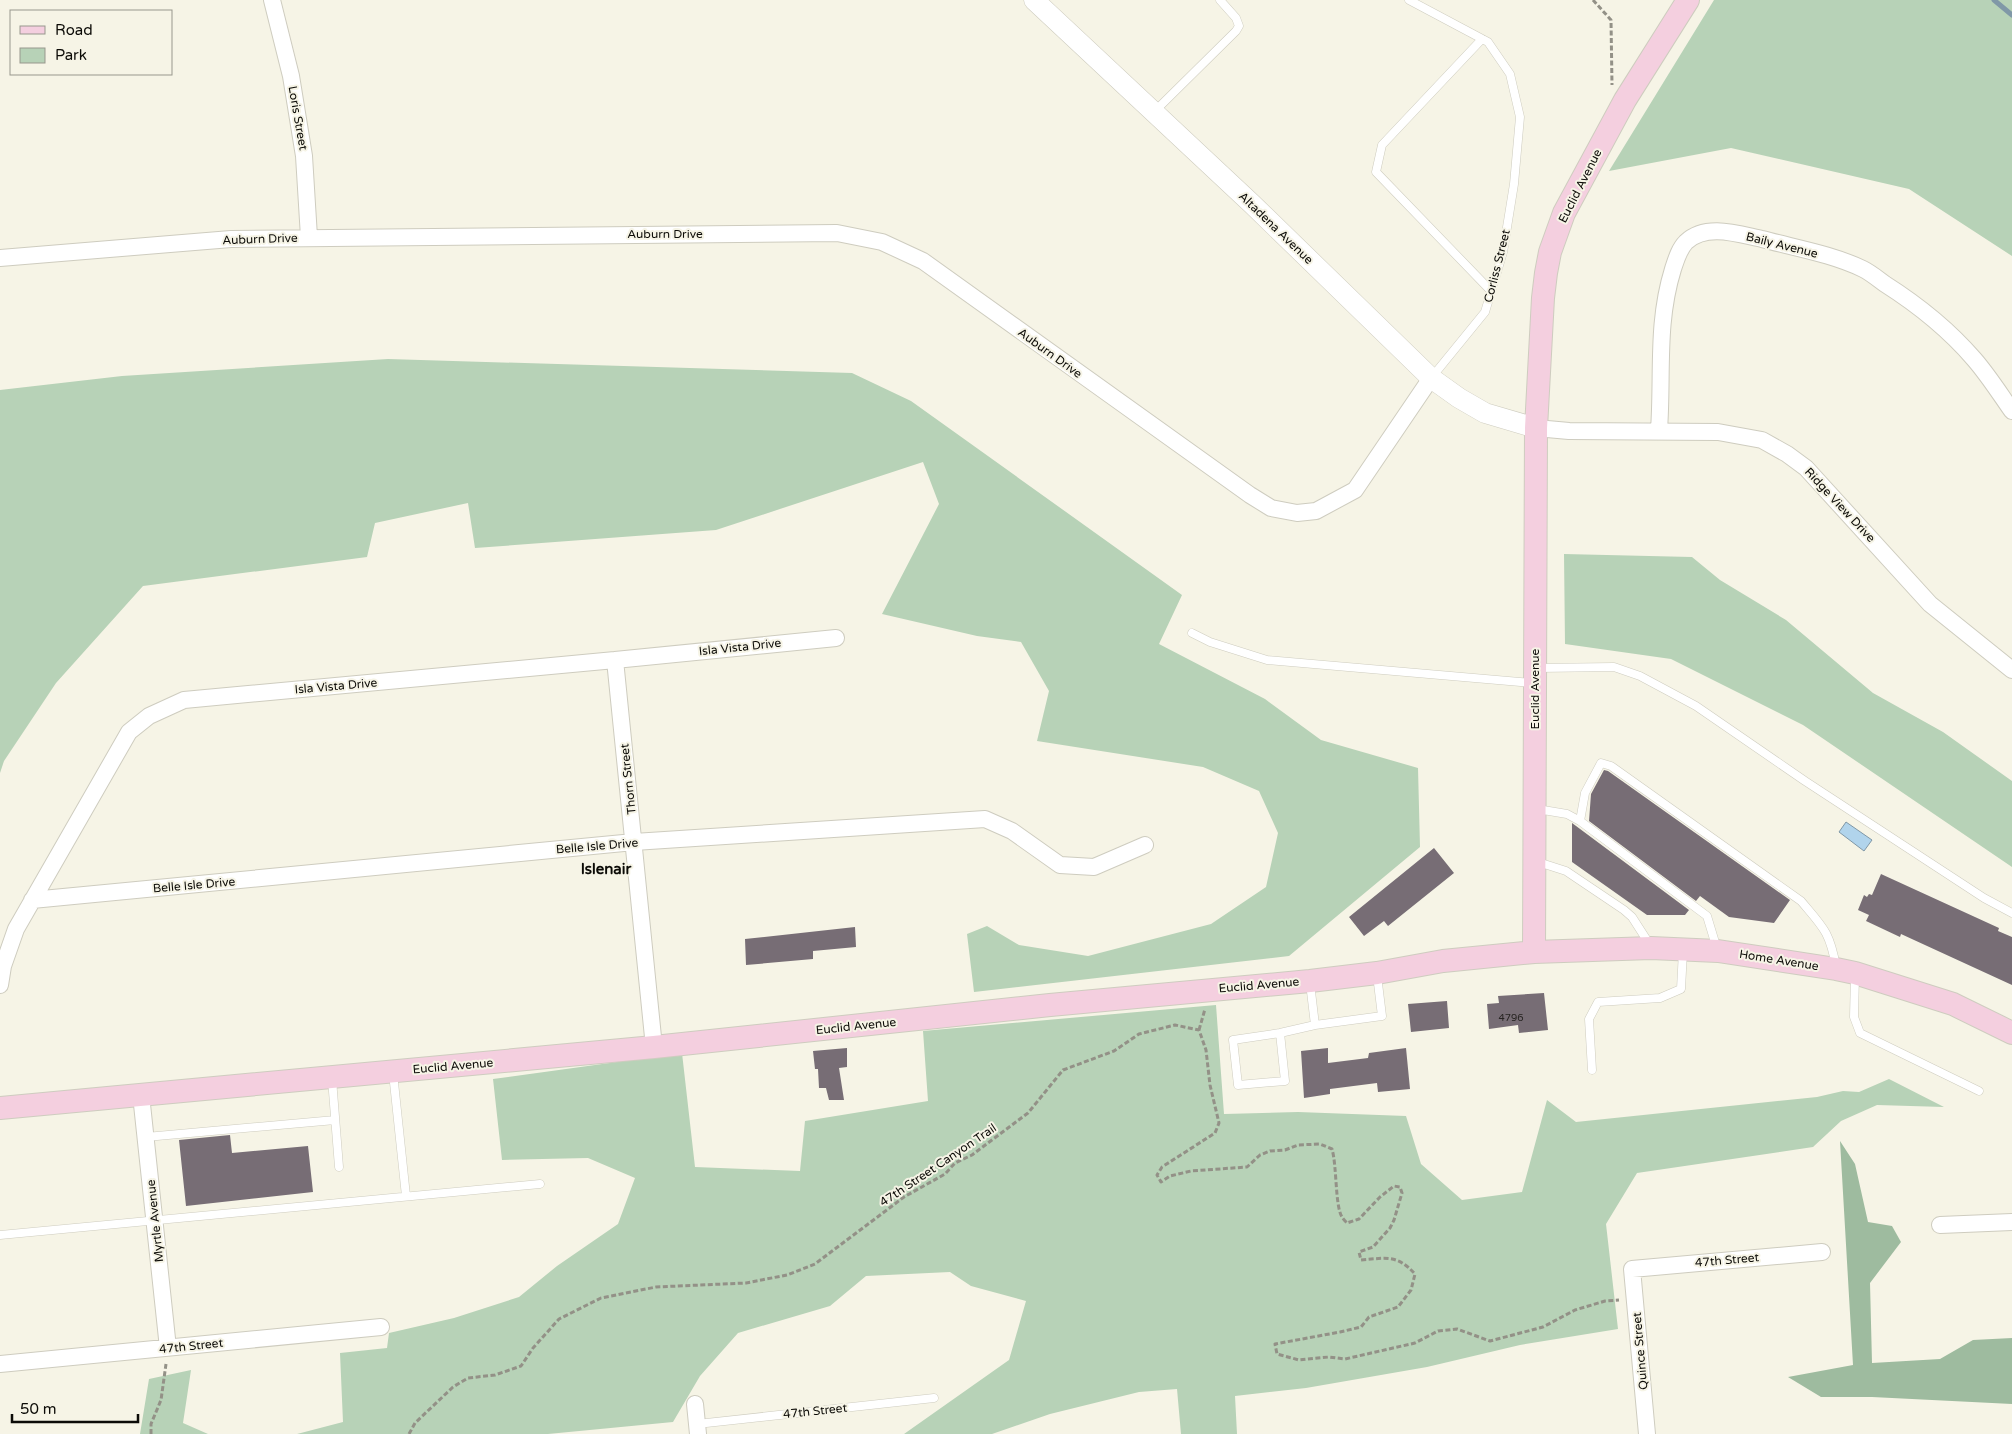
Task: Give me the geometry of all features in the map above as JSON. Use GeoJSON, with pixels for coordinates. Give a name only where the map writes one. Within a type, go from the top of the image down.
{"type":"FeatureCollection","features":[{"type":"Feature","properties":{"kind":"main road","name":"Euclid Avenue"},"geometry":{"type":"LineString","coordinates":[[0,1108],[654,1047],[1060,1004],[1310,981],[1377,973],[1443,961],[1534,952],[1536,428],[1543,298],[1550,252],[1564,213],[1625,100],[1688,0]]}},
{"type":"Feature","properties":{"kind":"main road","name":"Home Avenue"},"geometry":{"type":"LineString","coordinates":[[1534,952],[1652,948],[1718,950],[1846,971],[1953,1004],[2012,1033]]}},
{"type":"Feature","properties":{"kind":"street","name":"Loris Street"},"geometry":{"type":"LineString","coordinates":[[272,0],[291,76],[304,156],[310,237]]}},
{"type":"Feature","properties":{"kind":"street","name":"Altadena Avenue"},"geometry":{"type":"LineString","coordinates":[[1034,0],[1432,378],[1459,398],[1485,413],[1536,428]]}},
{"type":"Feature","properties":{"kind":"street","name":"Baily Avenue"},"geometry":{"type":"LineString","coordinates":[[1659,430],[1661,330],[1668,287],[1677,256],[1686,243],[1698,234],[1716,231],[1735,233],[1826,256],[1864,270],[1905,296],[1945,328],[1976,360],[2012,411]]}},
{"type":"Feature","properties":{"kind":"street","name":"Auburn Drive"},"geometry":{"type":"LineString","coordinates":[[0,258],[231,239],[837,233],[882,242],[923,262],[1250,496]]}},
{"type":"Feature","properties":{"kind":"street","name":"Corliss Street"},"geometry":{"type":"LineString","coordinates":[[1250,496],[1271,508],[1297,513],[1316,511],[1355,490],[1432,378]]}},
{"type":"Feature","properties":{"kind":"street","name":"Ridge View Drive"},"geometry":{"type":"LineString","coordinates":[[1536,428],[1569,431],[1659,430],[1718,432],[1762,440],[1787,454],[1806,468],[1930,604],[2012,670]]}},
{"type":"Feature","properties":{"kind":"street","name":"Isla Vista Drive"},"geometry":{"type":"LineString","coordinates":[[0,985],[3,966],[16,929],[129,732],[149,716],[184,700],[836,638]]}},
{"type":"Feature","properties":{"kind":"street","name":"Thorn Street"},"geometry":{"type":"LineString","coordinates":[[615,660],[654,1047]]}},
{"type":"Feature","properties":{"kind":"street","name":"Belle Isle Drive"},"geometry":{"type":"LineString","coordinates":[[32,900],[634,842],[985,819],[1012,832],[1060,865],[1094,867],[1145,845]]}},
{"type":"Feature","properties":{"kind":"street","name":"Myrtle Avenue"},"geometry":{"type":"LineString","coordinates":[[141,1095],[168,1348]]}},
{"type":"Feature","properties":{"kind":"street"},"geometry":{"type":"LineString","coordinates":[[1940,1225],[2012,1222]]}},
{"type":"Feature","properties":{"kind":"street","name":"47th Street"},"geometry":{"type":"LineString","coordinates":[[1632,1269],[1822,1252]]}},
{"type":"Feature","properties":{"kind":"street","name":"Quince Street"},"geometry":{"type":"LineString","coordinates":[[1632,1269],[1647,1434]]}},
{"type":"Feature","properties":{"kind":"street","name":"47th Street"},"geometry":{"type":"LineString","coordinates":[[0,1364],[381,1327]]}},
{"type":"Feature","properties":{"kind":"street"},"geometry":{"type":"LineString","coordinates":[[695,1404],[698,1429]]}},
{"type":"Feature","properties":{"kind":"lane"},"geometry":{"type":"LineString","coordinates":[[1154,113],[1236,31],[1238,26],[1236,18],[1220,0]]}},
{"type":"Feature","properties":{"kind":"lane","name":"Corliss Street"},"geometry":{"type":"LineString","coordinates":[[1409,0],[1488,42],[1510,74],[1520,117],[1513,192],[1503,252],[1485,312],[1432,378]]}},
{"type":"Feature","properties":{"kind":"lane"},"geometry":{"type":"LineString","coordinates":[[1482,39],[1382,145],[1376,172],[1491,291]]}},
{"type":"Feature","properties":{"kind":"lane"},"geometry":{"type":"LineString","coordinates":[[1192,633],[1210,642],[1267,660],[1535,676],[1614,667],[1640,676],[1696,706],[1805,781],[1984,898],[2012,913]]}},
{"type":"Feature","properties":{"kind":"lane"},"geometry":{"type":"LineString","coordinates":[[1580,821],[1585,793],[1599,766],[1605,763],[1801,901],[1825,930],[1846,971],[1854,1017],[1860,1033],[1979,1091]]}},
{"type":"Feature","properties":{"kind":"lane"},"geometry":{"type":"LineString","coordinates":[[1535,809],[1567,814],[1580,821],[1707,916],[1718,950]]}},
{"type":"Feature","properties":{"kind":"lane"},"geometry":{"type":"LineString","coordinates":[[1534,861],[1566,871],[1624,910],[1632,917],[1652,948]]}},
{"type":"Feature","properties":{"kind":"lane"},"geometry":{"type":"LineString","coordinates":[[1592,1070],[1589,1019],[1598,1002],[1660,998],[1681,989],[1683,950]]}},
{"type":"Feature","properties":{"kind":"lane"},"geometry":{"type":"LineString","coordinates":[[1280,1033],[1285,1081],[1238,1085],[1234,1040],[1315,1025],[1382,1016],[1377,973]]}},
{"type":"Feature","properties":{"kind":"lane"},"geometry":{"type":"LineString","coordinates":[[1310,981],[1315,1025]]}},
{"type":"Feature","properties":{"kind":"lane"},"geometry":{"type":"LineString","coordinates":[[393,1071],[406,1196]]}},
{"type":"Feature","properties":{"kind":"lane"},"geometry":{"type":"LineString","coordinates":[[332,1077],[340,1167]]}},
{"type":"Feature","properties":{"kind":"lane"},"geometry":{"type":"LineString","coordinates":[[146,1137],[335,1120]]}},
{"type":"Feature","properties":{"kind":"lane"},"geometry":{"type":"LineString","coordinates":[[0,1235],[540,1184]]}},
{"type":"Feature","properties":{"kind":"lane","name":"47th Street"},"geometry":{"type":"LineString","coordinates":[[698,1429],[934,1398]]}},
{"type":"Feature","properties":{"kind":"path"},"geometry":{"type":"LineString","coordinates":[[1593,0],[1611,20],[1612,85],[1625,100]]}},
{"type":"Feature","properties":{"kind":"path","name":"47th Street Canyon Trail"},"geometry":{"type":"LineString","coordinates":[[409,1434],[415,1423],[453,1387],[468,1378],[495,1375],[521,1366],[533,1348],[559,1318],[601,1298],[656,1287],[746,1283],[787,1275],[815,1264],[904,1197],[945,1174],[955,1163],[972,1155],[1028,1113],[1063,1070],[1114,1050],[1140,1034],[1175,1025],[1200,1030],[1206,1050],[1210,1085],[1219,1123],[1215,1133],[1162,1167],[1157,1175],[1161,1182],[1170,1176],[1190,1172],[1246,1167],[1260,1155],[1270,1151],[1285,1150],[1298,1145],[1320,1144],[1332,1149],[1337,1173],[1340,1211],[1342,1218],[1347,1223],[1359,1219],[1380,1197],[1394,1186],[1400,1188],[1402,1193],[1390,1228],[1373,1247],[1360,1252],[1359,1256],[1361,1260],[1391,1257],[1407,1265],[1415,1274],[1411,1290],[1398,1307],[1369,1317],[1361,1327],[1275,1344],[1277,1354],[1299,1360],[1329,1357],[1345,1359],[1415,1343],[1438,1331],[1457,1329],[1490,1341],[1543,1327],[1575,1310],[1605,1301],[1635,1298]]}},
{"type":"Feature","properties":{"kind":"path"},"geometry":{"type":"LineString","coordinates":[[151,1434],[151,1424],[161,1400],[168,1348]]}},
{"type":"Feature","properties":{"kind":"green space"},"geometry":{"type":"Polygon","coordinates":[[[1714,0],[2012,0],[2012,256],[1909,189],[1731,148],[1609,171],[1714,0]]]}},
{"type":"Feature","properties":{"kind":"green space"},"geometry":{"type":"Polygon","coordinates":[[[388,359],[852,373],[911,401],[1182,595],[1159,644],[1265,699],[1321,740],[1418,768],[1420,847],[1289,956],[974,992],[967,934],[987,926],[1019,945],[1088,956],[1211,924],[1266,887],[1278,833],[1259,791],[1203,767],[1037,741],[1049,691],[1021,642],[977,636],[882,614],[939,504],[923,462],[716,530],[475,548],[468,503],[375,523],[367,557],[143,586],[56,683],[4,761],[0,773],[0,390],[122,376],[388,359]]]}},
{"type":"Feature","properties":{"kind":"green space"},"geometry":{"type":"Polygon","coordinates":[[[1564,554],[1692,557],[1720,580],[1786,620],[1873,693],[1943,732],[2012,781],[2012,867],[1803,725],[1671,659],[1565,644],[1564,554]]]}},
{"type":"Feature","properties":{"kind":"green space"},"geometry":{"type":"Polygon","coordinates":[[[1216,1005],[1224,1114],[1298,1112],[1406,1116],[1421,1164],[1462,1200],[1522,1192],[1547,1100],[1576,1122],[1817,1097],[1843,1091],[1859,1092],[1889,1079],[1944,1107],[1877,1105],[1841,1121],[1813,1147],[1637,1173],[1606,1224],[1618,1329],[1520,1345],[1427,1367],[1306,1388],[1235,1396],[1237,1434],[1181,1434],[1177,1389],[1139,1392],[1050,1414],[992,1434],[904,1434],[1009,1360],[1026,1301],[971,1286],[950,1272],[866,1276],[830,1306],[738,1333],[700,1376],[673,1422],[548,1434],[297,1434],[343,1422],[340,1353],[387,1348],[389,1333],[454,1318],[519,1297],[557,1266],[618,1224],[635,1178],[588,1158],[502,1160],[493,1079],[682,1053],[695,1167],[800,1171],[805,1121],[928,1101],[923,1031],[1216,1005]]]}},
{"type":"Feature","properties":{"kind":"green space"},"geometry":{"type":"Polygon","coordinates":[[[1840,1141],[1855,1164],[1868,1222],[1892,1226],[1901,1242],[1870,1283],[1872,1363],[1940,1359],[1973,1340],[2012,1338],[2012,1404],[1872,1397],[1821,1397],[1788,1377],[1853,1365],[1840,1141]]]}},
{"type":"Feature","properties":{"kind":"green space"},"geometry":{"type":"Polygon","coordinates":[[[191,1370],[183,1423],[208,1434],[140,1434],[149,1379],[191,1370]]]}},
{"type":"Feature","properties":{"kind":"water"},"geometry":{"type":"Polygon","coordinates":[[[1846,822],[1872,840],[1864,851],[1839,832],[1846,822]]]}},
{"type":"Feature","properties":{"kind":"building"},"geometry":{"type":"Polygon","coordinates":[[[1604,770],[1790,900],[1774,923],[1729,917],[1700,896],[1696,901],[1589,821],[1591,794],[1604,770]]]}},
{"type":"Feature","properties":{"kind":"building"},"geometry":{"type":"Polygon","coordinates":[[[1572,823],[1689,910],[1685,915],[1647,915],[1572,862],[1572,823]]]}},
{"type":"Feature","properties":{"kind":"building"},"geometry":{"type":"Polygon","coordinates":[[[1434,848],[1454,873],[1388,926],[1384,921],[1364,936],[1349,917],[1434,848]]]}},
{"type":"Feature","properties":{"kind":"building"},"geometry":{"type":"Polygon","coordinates":[[[1881,874],[1999,928],[1998,931],[2012,937],[2012,985],[1901,934],[1900,937],[1866,921],[1869,915],[1858,910],[1864,895],[1867,897],[1869,894],[1872,895],[1881,874]]]}},
{"type":"Feature","properties":{"kind":"building"},"geometry":{"type":"Polygon","coordinates":[[[855,927],[856,947],[813,951],[813,959],[746,965],[745,939],[855,927]]]}},
{"type":"Feature","properties":{"kind":"building"},"geometry":{"type":"Polygon","coordinates":[[[1544,993],[1548,1030],[1519,1033],[1518,1025],[1489,1029],[1487,1004],[1499,1003],[1498,996],[1544,993]]]}},
{"type":"Feature","properties":{"kind":"building"},"geometry":{"type":"Polygon","coordinates":[[[1447,1001],[1449,1028],[1411,1032],[1408,1004],[1447,1001]]]}},
{"type":"Feature","properties":{"kind":"building"},"geometry":{"type":"Polygon","coordinates":[[[847,1048],[847,1067],[839,1068],[844,1100],[829,1100],[826,1088],[819,1088],[818,1069],[815,1069],[813,1051],[847,1048]]]}},
{"type":"Feature","properties":{"kind":"building"},"geometry":{"type":"Polygon","coordinates":[[[1328,1048],[1328,1063],[1368,1058],[1369,1053],[1406,1048],[1410,1089],[1378,1092],[1377,1083],[1330,1089],[1330,1094],[1304,1098],[1301,1051],[1328,1048]]]}},
{"type":"Feature","properties":{"kind":"building"},"geometry":{"type":"Polygon","coordinates":[[[230,1135],[232,1153],[308,1146],[313,1192],[186,1206],[179,1140],[230,1135]]]}},
{"type":"Feature","properties":{"kind":"waterway"},"geometry":{"type":"LineString","coordinates":[[1994,0],[2012,15]]}},
{"type":"Feature","properties":{"kind":"district","name":"Islenair"},"geometry":{"type":"Point","coordinates":[606,869]}}]}
